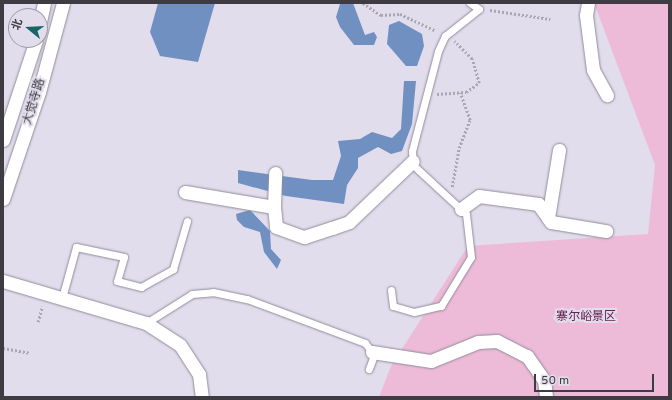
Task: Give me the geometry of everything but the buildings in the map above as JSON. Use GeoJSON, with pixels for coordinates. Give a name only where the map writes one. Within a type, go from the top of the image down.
{"type":"FeatureCollection","features":[{"type":"Feature","properties":{"kind":"street","name":"大觉寺路"},"geometry":{"type":"LineString","coordinates":[[3,199],[39,92],[63,3]]}},
{"type":"Feature","properties":{"kind":"street"},"geometry":{"type":"LineString","coordinates":[[588,3],[586,14],[593,70],[607,95]]}},
{"type":"Feature","properties":{"kind":"street","name":"大觉寺路"},"geometry":{"type":"LineString","coordinates":[[3,140],[33,48]]}},
{"type":"Feature","properties":{"kind":"street"},"geometry":{"type":"LineString","coordinates":[[548,218],[558,150]]}},
{"type":"Feature","properties":{"kind":"street"},"geometry":{"type":"LineString","coordinates":[[275,173],[274,207],[276,226],[304,237],[349,222],[413,161]]}},
{"type":"Feature","properties":{"kind":"street"},"geometry":{"type":"LineString","coordinates":[[185,192],[274,207]]}},
{"type":"Feature","properties":{"kind":"street"},"geometry":{"type":"LineString","coordinates":[[461,209],[479,196],[538,204],[550,222],[606,231]]}},
{"type":"Feature","properties":{"kind":"street"},"geometry":{"type":"LineString","coordinates":[[3,281],[146,323],[180,345],[199,374],[202,397]]}},
{"type":"Feature","properties":{"kind":"street"},"geometry":{"type":"LineString","coordinates":[[372,352],[431,361],[478,342],[497,341],[527,356],[544,380],[546,397]]}},
{"type":"Feature","properties":{"kind":"lane"},"geometry":{"type":"LineString","coordinates":[[391,290],[393,306],[414,312],[441,306],[471,257],[470,230],[461,209],[413,161],[412,151],[443,38],[479,9],[470,3]]}},
{"type":"Feature","properties":{"kind":"lane"},"geometry":{"type":"LineString","coordinates":[[62,298],[76,247],[124,257],[117,281],[141,287],[173,269],[187,221]]}},
{"type":"Feature","properties":{"kind":"lane"},"geometry":{"type":"LineString","coordinates":[[146,323],[192,294],[213,292],[273,306],[365,343],[374,355],[369,369]]}},
{"type":"Feature","properties":{"kind":"path"},"geometry":{"type":"LineString","coordinates":[[479,9],[550,19]]}},
{"type":"Feature","properties":{"kind":"path"},"geometry":{"type":"LineString","coordinates":[[447,196],[456,180],[459,148],[470,120],[460,93]]}},
{"type":"Feature","properties":{"kind":"path"},"geometry":{"type":"LineString","coordinates":[[3,348],[30,353]]}},
{"type":"Feature","properties":{"kind":"green space","name":"寨尔峪景区"},"geometry":{"type":"Polygon","coordinates":[[[594,3],[669,3],[669,397],[379,397],[391,366],[468,246],[648,234],[655,165],[594,3]]]}},
{"type":"Feature","properties":{"kind":"water"},"geometry":{"type":"Polygon","coordinates":[[[158,3],[215,3],[198,62],[160,56],[150,32],[158,3]]]}},
{"type":"Feature","properties":{"kind":"water"},"geometry":{"type":"Polygon","coordinates":[[[353,3],[365,35],[374,32],[377,37],[374,45],[354,45],[340,27],[336,17],[340,4],[353,3]]]}},
{"type":"Feature","properties":{"kind":"water"},"geometry":{"type":"Polygon","coordinates":[[[399,21],[422,34],[424,46],[417,66],[406,66],[387,44],[389,25],[399,21]]]}},
{"type":"Feature","properties":{"kind":"water"},"geometry":{"type":"Polygon","coordinates":[[[404,81],[416,81],[412,124],[402,151],[391,154],[378,147],[358,158],[358,168],[347,185],[344,204],[286,196],[238,183],[238,170],[312,180],[333,180],[341,156],[338,141],[360,139],[372,132],[392,138],[401,129],[404,81]]]}},
{"type":"Feature","properties":{"kind":"water"},"geometry":{"type":"Polygon","coordinates":[[[250,210],[270,231],[271,249],[281,260],[277,269],[264,252],[260,232],[244,227],[237,220],[236,214],[250,210]]]}}]}
